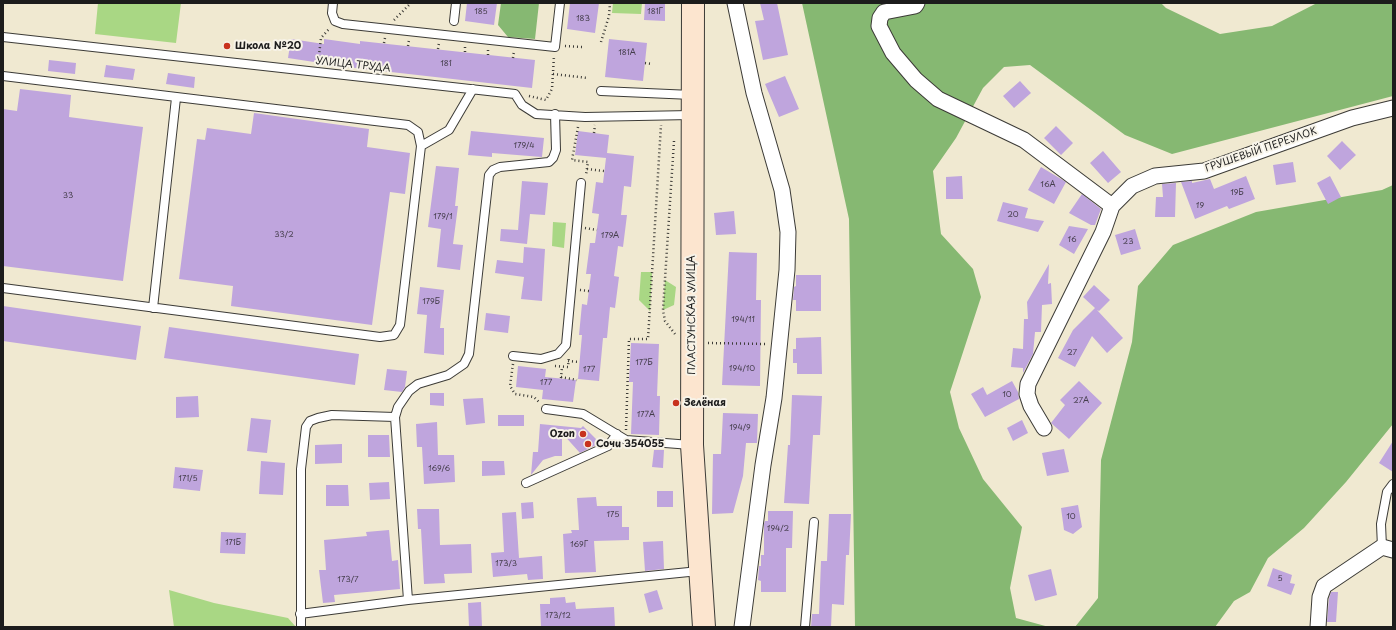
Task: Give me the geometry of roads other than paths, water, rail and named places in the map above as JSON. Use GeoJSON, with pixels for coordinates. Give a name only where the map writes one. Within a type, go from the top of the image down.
{"type":"FeatureCollection","features":[{"type":"Feature","properties":{"kind":"main road","name":"ПЛАСТУНСКАЯ УЛИЦА"},"geometry":{"type":"LineString","coordinates":[[693,3],[687,108],[692,445],[704,627]]}},
{"type":"Feature","properties":{"kind":"street"},"geometry":{"type":"LineString","coordinates":[[735,3],[754,93],[782,190],[788,232],[787,270],[774,398],[763,465],[745,622]]}},
{"type":"Feature","properties":{"kind":"street"},"geometry":{"type":"LineString","coordinates":[[917,3],[915,6],[884,12],[880,18],[880,26],[893,53],[916,80],[938,99],[1024,140],[1112,206]]}},
{"type":"Feature","properties":{"kind":"street","name":"ГРУШЕВЫЙ ПЕРЕУЛОК"},"geometry":{"type":"LineString","coordinates":[[1044,428],[1031,406],[1027,394],[1028,384],[1103,232],[1112,206],[1132,186],[1155,176],[1204,171],[1352,118],[1393,108]]}},
{"type":"Feature","properties":{"kind":"street"},"geometry":{"type":"LineString","coordinates":[[1318,627],[1320,597],[1324,586],[1387,548]]}},
{"type":"Feature","properties":{"kind":"lane"},"geometry":{"type":"LineString","coordinates":[[333,3],[332,13],[335,21],[343,24],[555,46],[560,3]]}},
{"type":"Feature","properties":{"kind":"lane"},"geometry":{"type":"LineString","coordinates":[[454,21],[456,3]]}},
{"type":"Feature","properties":{"kind":"lane","name":"УЛИЦА ТРУДА"},"geometry":{"type":"LineString","coordinates":[[3,37],[515,94],[522,105],[532,112],[536,114],[555,114]]}},
{"type":"Feature","properties":{"kind":"lane"},"geometry":{"type":"LineString","coordinates":[[3,76],[408,125],[418,132],[420,146],[400,325],[394,335],[380,337],[3,288]]}},
{"type":"Feature","properties":{"kind":"lane"},"geometry":{"type":"LineString","coordinates":[[420,146],[449,130],[473,89]]}},
{"type":"Feature","properties":{"kind":"lane"},"geometry":{"type":"LineString","coordinates":[[601,91],[687,108]]}},
{"type":"Feature","properties":{"kind":"lane"},"geometry":{"type":"LineString","coordinates":[[154,308],[176,98]]}},
{"type":"Feature","properties":{"kind":"lane"},"geometry":{"type":"LineString","coordinates":[[408,600],[395,417],[398,407],[409,391],[418,384],[456,370],[469,354],[489,175],[493,170],[500,167],[549,162],[553,158],[556,150],[555,114],[585,117],[661,114],[687,108]]}},
{"type":"Feature","properties":{"kind":"lane"},"geometry":{"type":"LineString","coordinates":[[513,356],[541,358],[558,354],[566,345],[580,183]]}},
{"type":"Feature","properties":{"kind":"lane"},"geometry":{"type":"LineString","coordinates":[[546,409],[583,414],[626,440],[692,445]]}},
{"type":"Feature","properties":{"kind":"lane"},"geometry":{"type":"LineString","coordinates":[[301,627],[302,469],[306,426],[318,418],[332,415],[395,417]]}},
{"type":"Feature","properties":{"kind":"lane"},"geometry":{"type":"LineString","coordinates":[[526,483],[608,446],[617,434]]}},
{"type":"Feature","properties":{"kind":"lane"},"geometry":{"type":"LineString","coordinates":[[1387,548],[1381,524],[1387,492],[1393,484]]}},
{"type":"Feature","properties":{"kind":"lane"},"geometry":{"type":"LineString","coordinates":[[805,627],[814,522]]}},
{"type":"Feature","properties":{"kind":"lane"},"geometry":{"type":"LineString","coordinates":[[300,614],[408,600],[700,571]]}},
{"type":"Feature","properties":{"kind":"place","name":"Школа №20"},"geometry":{"type":"Point","coordinates":[227,46]}},
{"type":"Feature","properties":{"kind":"place","name":"Зелёная"},"geometry":{"type":"Point","coordinates":[676,403]}},
{"type":"Feature","properties":{"kind":"place","name":"Ozon"},"geometry":{"type":"Point","coordinates":[583,434]}},
{"type":"Feature","properties":{"kind":"place","name":"Сочи 354055"},"geometry":{"type":"Point","coordinates":[588,444]}}]}
